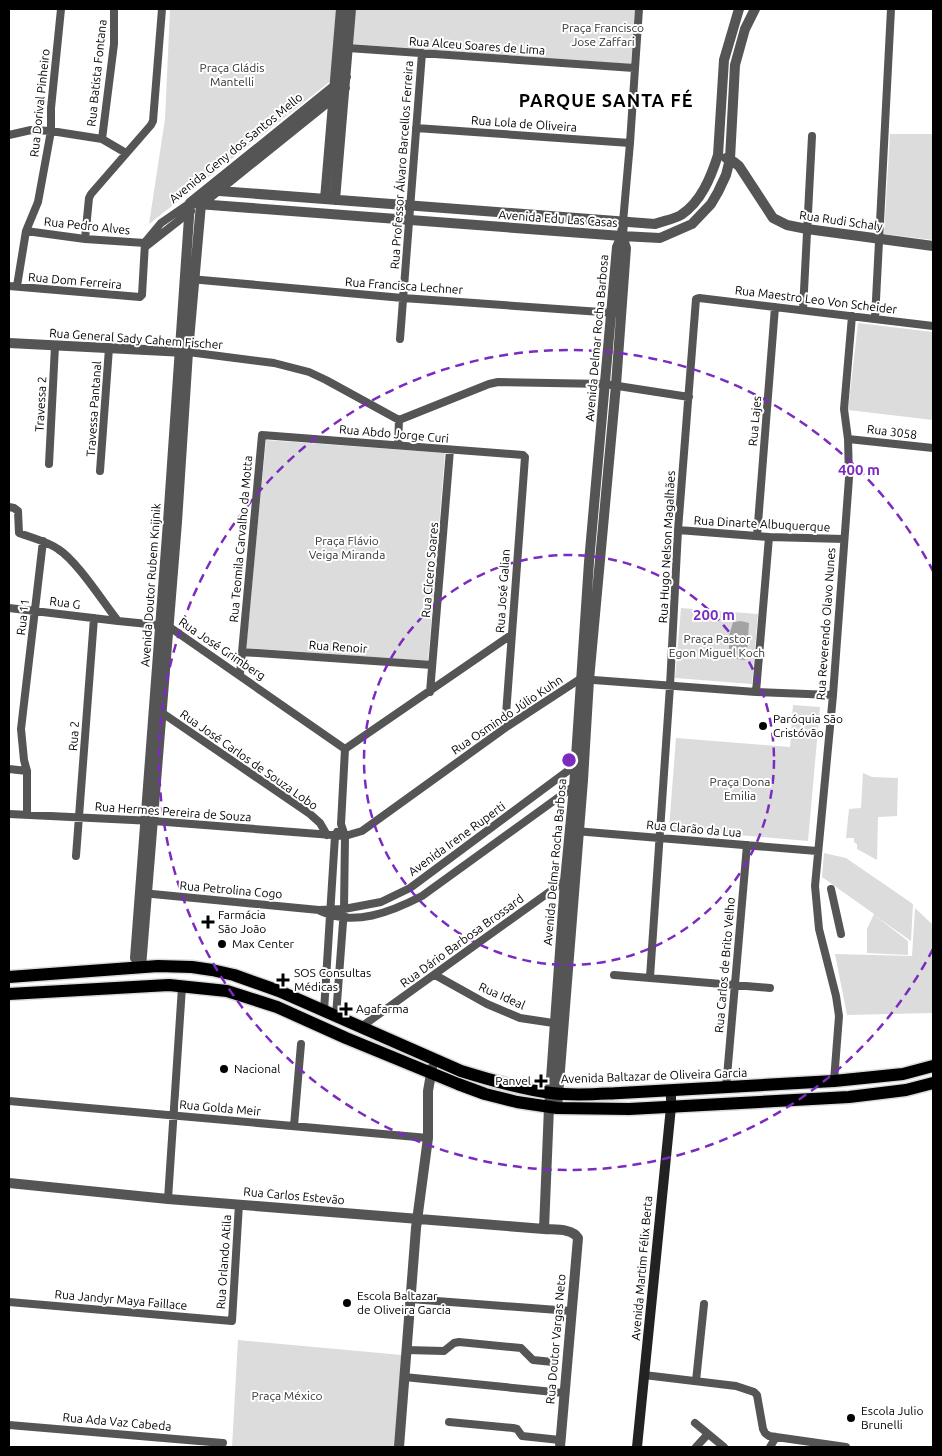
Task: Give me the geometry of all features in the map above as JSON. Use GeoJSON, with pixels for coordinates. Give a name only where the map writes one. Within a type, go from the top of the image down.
{"type":"FeatureCollection","features":[{"type":"Feature","properties":{"kind":"main road","name":"Avenida Baltazar de Oliveira Garcia"},"geometry":{"type":"LineString","coordinates":[[9,976],[138,968],[192,967],[234,974],[324,1010],[435,1060],[486,1079],[554,1093],[592,1094],[671,1091],[834,1081],[903,1074],[933,1066]]}},
{"type":"Feature","properties":{"kind":"main road"},"geometry":{"type":"LineString","coordinates":[[9,994],[169,985],[227,991],[276,1007],[431,1074],[485,1094],[553,1108],[594,1110],[849,1097],[906,1090],[933,1083]]}},
{"type":"Feature","properties":{"kind":"main road","name":"Avenida Martim Félix Berta"},"geometry":{"type":"LineString","coordinates":[[637,1447],[671,1107],[671,1091]]}},
{"type":"Feature","properties":{"kind":"street","name":"Rua Dorival Pinheiro"},"geometry":{"type":"LineString","coordinates":[[13,286],[26,232],[38,202],[51,131],[51,108],[62,9]]}},
{"type":"Feature","properties":{"kind":"street","name":"Rua Batista Fontana"},"geometry":{"type":"LineString","coordinates":[[102,139],[114,44],[114,9]]}},
{"type":"Feature","properties":{"kind":"street"},"geometry":{"type":"LineString","coordinates":[[85,239],[89,198],[152,125],[162,9]]}},
{"type":"Feature","properties":{"kind":"street"},"geometry":{"type":"LineString","coordinates":[[330,200],[340,87],[341,9]]}},
{"type":"Feature","properties":{"kind":"street"},"geometry":{"type":"LineString","coordinates":[[340,87],[346,77],[351,9]]}},
{"type":"Feature","properties":{"kind":"street"},"geometry":{"type":"LineString","coordinates":[[623,222],[639,9]]}},
{"type":"Feature","properties":{"kind":"street","name":"Avenida Edu Las Casas"},"geometry":{"type":"LineString","coordinates":[[206,190],[655,224],[681,215],[702,193],[713,169],[718,155],[722,77],[727,47],[739,9]]}},
{"type":"Feature","properties":{"kind":"street","name":"Avenida Edu Las Casas"},"geometry":{"type":"LineString","coordinates":[[190,208],[201,204],[660,238],[692,224],[711,204],[726,175],[730,159],[733,79],[738,51],[745,29],[755,9]]}},
{"type":"Feature","properties":{"kind":"street"},"geometry":{"type":"LineString","coordinates":[[874,319],[890,9]]}},
{"type":"Feature","properties":{"kind":"street"},"geometry":{"type":"LineString","coordinates":[[727,47],[738,51]]}},
{"type":"Feature","properties":{"kind":"street","name":"Rua Alceu Soares de Lima"},"geometry":{"type":"LineString","coordinates":[[348,48],[634,68]]}},
{"type":"Feature","properties":{"kind":"street","name":"Rua Professor Álvaro Barcellos Ferreira"},"geometry":{"type":"LineString","coordinates":[[400,339],[422,53]]}},
{"type":"Feature","properties":{"kind":"street","name":"Avenida Geny dos Santos Mello"},"geometry":{"type":"LineString","coordinates":[[201,204],[334,96],[340,87]]}},
{"type":"Feature","properties":{"kind":"street","name":"Avenida Geny dos Santos Mello"},"geometry":{"type":"LineString","coordinates":[[145,245],[161,223],[190,208],[206,190],[340,87]]}},
{"type":"Feature","properties":{"kind":"street"},"geometry":{"type":"LineString","coordinates":[[330,200],[334,96]]}},
{"type":"Feature","properties":{"kind":"street","name":"Rua Lola de Oliveira"},"geometry":{"type":"LineString","coordinates":[[416,128],[630,143]]}},
{"type":"Feature","properties":{"kind":"street"},"geometry":{"type":"LineString","coordinates":[[9,136],[30,130],[51,131],[102,139],[126,153]]}},
{"type":"Feature","properties":{"kind":"street"},"geometry":{"type":"LineString","coordinates":[[803,310],[812,136]]}},
{"type":"Feature","properties":{"kind":"street","name":"Rua Rudi Schaly"},"geometry":{"type":"LineString","coordinates":[[718,155],[730,159],[739,166],[773,218],[787,225],[933,246]]}},
{"type":"Feature","properties":{"kind":"street","name":"Avenida Doutor Rubem Knijnik"},"geometry":{"type":"LineString","coordinates":[[138,968],[190,279],[201,204]]}},
{"type":"Feature","properties":{"kind":"street","name":"Avenida Doutor Rubem Knijnik"},"geometry":{"type":"LineString","coordinates":[[190,208],[190,279]]}},
{"type":"Feature","properties":{"kind":"street","name":"Avenida Delmar Rocha Barbosa"},"geometry":{"type":"LineString","coordinates":[[578,783],[575,766],[585,679],[616,313],[617,248],[622,236],[623,222]]}},
{"type":"Feature","properties":{"kind":"street","name":"Rua Pedro Alves"},"geometry":{"type":"LineString","coordinates":[[26,232],[145,245]]}},
{"type":"Feature","properties":{"kind":"street","name":"Rua Dom Ferreira"},"geometry":{"type":"LineString","coordinates":[[13,286],[140,297],[142,295],[145,245]]}},
{"type":"Feature","properties":{"kind":"street","name":"Rua Francisca Lechner"},"geometry":{"type":"LineString","coordinates":[[190,279],[403,298],[616,313]]}},
{"type":"Feature","properties":{"kind":"street","name":"Rua Maestro Leo Von Scheider"},"geometry":{"type":"LineString","coordinates":[[696,299],[933,326]]}},
{"type":"Feature","properties":{"kind":"street","name":"Rua Hugo Nelson Magalhães"},"geometry":{"type":"LineString","coordinates":[[650,977],[661,836],[678,530],[696,299]]}},
{"type":"Feature","properties":{"kind":"street","name":"Rua Lajes"},"geometry":{"type":"LineString","coordinates":[[757,536],[775,307]]}},
{"type":"Feature","properties":{"kind":"street","name":"Rua Reverendo Olavo Nunes"},"geometry":{"type":"LineString","coordinates":[[834,1081],[839,1016],[836,996],[819,929],[815,886],[833,696],[849,478],[848,438],[844,409],[852,316]]}},
{"type":"Feature","properties":{"kind":"street","name":"Rua General Sady Cahem Fischer"},"geometry":{"type":"LineString","coordinates":[[9,343],[184,352],[274,363],[309,372],[398,420]]}},
{"type":"Feature","properties":{"kind":"street","name":"Travessa 2"},"geometry":{"type":"LineString","coordinates":[[48,464],[55,346]]}},
{"type":"Feature","properties":{"kind":"street","name":"Travessa Pantanal"},"geometry":{"type":"LineString","coordinates":[[100,471],[110,348]]}},
{"type":"Feature","properties":{"kind":"street"},"geometry":{"type":"LineString","coordinates":[[398,445],[398,420],[498,382],[610,385],[689,397]]}},
{"type":"Feature","properties":{"kind":"street","name":"Rua Abdo Jorge Curi"},"geometry":{"type":"LineString","coordinates":[[262,435],[524,456]]}},
{"type":"Feature","properties":{"kind":"street","name":"Rua Teomila Carvalho da Motta"},"geometry":{"type":"LineString","coordinates":[[240,674],[262,435]]}},
{"type":"Feature","properties":{"kind":"street","name":"Rua 3058"},"geometry":{"type":"LineString","coordinates":[[848,438],[933,448]]}},
{"type":"Feature","properties":{"kind":"street","name":"Rua Cícero Soares"},"geometry":{"type":"LineString","coordinates":[[430,692],[450,450]]}},
{"type":"Feature","properties":{"kind":"street","name":"Rua José Galian"},"geometry":{"type":"LineString","coordinates":[[505,728],[524,456]]}},
{"type":"Feature","properties":{"kind":"street"},"geometry":{"type":"LineString","coordinates":[[9,507],[18,511],[19,533],[43,541],[60,550],[72,562],[118,621]]}},
{"type":"Feature","properties":{"kind":"street","name":"Rua Dinarte Albuquerque"},"geometry":{"type":"LineString","coordinates":[[678,530],[769,537],[844,540]]}},
{"type":"Feature","properties":{"kind":"street"},"geometry":{"type":"LineString","coordinates":[[756,692],[769,537]]}},
{"type":"Feature","properties":{"kind":"street","name":"Rua 11"},"geometry":{"type":"LineString","coordinates":[[27,815],[27,771],[21,729],[43,541]]}},
{"type":"Feature","properties":{"kind":"street","name":"Rua G"},"geometry":{"type":"LineString","coordinates":[[9,608],[118,621]]}},
{"type":"Feature","properties":{"kind":"street","name":"Rua 2"},"geometry":{"type":"LineString","coordinates":[[76,856],[94,618]]}},
{"type":"Feature","properties":{"kind":"street","name":"Rua José Grimberg"},"geometry":{"type":"LineString","coordinates":[[118,621],[164,626],[240,674],[345,749]]}},
{"type":"Feature","properties":{"kind":"street"},"geometry":{"type":"LineString","coordinates":[[336,1016],[344,913],[345,836],[341,824],[345,749],[512,635]]}},
{"type":"Feature","properties":{"kind":"street","name":"Rua Renoir"},"geometry":{"type":"LineString","coordinates":[[242,652],[432,665]]}},
{"type":"Feature","properties":{"kind":"street"},"geometry":{"type":"LineString","coordinates":[[585,679],[833,696]]}},
{"type":"Feature","properties":{"kind":"street","name":"Avenida Delmar Rocha Barbosa"},"geometry":{"type":"LineString","coordinates":[[560,1023],[565,881],[574,830],[578,783],[584,758],[585,679]]}},
{"type":"Feature","properties":{"kind":"street","name":"Rua Osmindo Júlio Kuhn"},"geometry":{"type":"LineString","coordinates":[[331,836],[345,836],[362,831],[505,728],[585,679]]}},
{"type":"Feature","properties":{"kind":"street","name":"Rua José Carlos de Souza Lobo"},"geometry":{"type":"LineString","coordinates":[[158,710],[310,814],[331,836]]}},
{"type":"Feature","properties":{"kind":"street","name":"Avenida Irene Ruperti"},"geometry":{"type":"LineString","coordinates":[[344,913],[381,902],[410,888],[584,758]]}},
{"type":"Feature","properties":{"kind":"street"},"geometry":{"type":"LineString","coordinates":[[9,769],[27,771]]}},
{"type":"Feature","properties":{"kind":"street","name":"Avenida Irene Ruperti"},"geometry":{"type":"LineString","coordinates":[[331,912],[376,916],[389,912],[422,896],[578,783]]}},
{"type":"Feature","properties":{"kind":"street"},"geometry":{"type":"LineString","coordinates":[[518,808],[527,820]]}},
{"type":"Feature","properties":{"kind":"street","name":"Rua Hermes Pereira de Souza"},"geometry":{"type":"LineString","coordinates":[[9,814],[150,821],[331,836]]}},
{"type":"Feature","properties":{"kind":"street"},"geometry":{"type":"LineString","coordinates":[[324,1010],[331,912],[331,836],[341,824]]}},
{"type":"Feature","properties":{"kind":"street","name":"Avenida Delmar Rocha Barbosa"},"geometry":{"type":"LineString","coordinates":[[544,1229],[560,1023],[576,872],[574,830]]}},
{"type":"Feature","properties":{"kind":"street","name":"Rua Clarão da Lua"},"geometry":{"type":"LineString","coordinates":[[574,830],[661,836],[817,851]]}},
{"type":"Feature","properties":{"kind":"street","name":"Rua Carlos de Brito Velho"},"geometry":{"type":"LineString","coordinates":[[726,1088],[747,845]]}},
{"type":"Feature","properties":{"kind":"street"},"geometry":{"type":"LineString","coordinates":[[440,866],[448,878]]}},
{"type":"Feature","properties":{"kind":"street","name":"Rua Dário Barbosa Brossard"},"geometry":{"type":"LineString","coordinates":[[361,1028],[576,872]]}},
{"type":"Feature","properties":{"kind":"street"},"geometry":{"type":"LineString","coordinates":[[831,890],[841,934]]}},
{"type":"Feature","properties":{"kind":"street","name":"Rua Petrolina Cogo"},"geometry":{"type":"LineString","coordinates":[[144,894],[331,912]]}},
{"type":"Feature","properties":{"kind":"street","name":"Rua Ideal"},"geometry":{"type":"LineString","coordinates":[[435,975],[487,1004],[520,1018],[560,1023]]}},
{"type":"Feature","properties":{"kind":"street"},"geometry":{"type":"LineString","coordinates":[[614,975],[770,988]]}},
{"type":"Feature","properties":{"kind":"street"},"geometry":{"type":"LineString","coordinates":[[168,1199],[182,987]]}},
{"type":"Feature","properties":{"kind":"street"},"geometry":{"type":"LineString","coordinates":[[294,1126],[301,1044]]}},
{"type":"Feature","properties":{"kind":"street"},"geometry":{"type":"LineString","coordinates":[[399,1447],[417,1218],[428,1138],[428,1091],[435,1060]]}},
{"type":"Feature","properties":{"kind":"street","name":"Rua Golda Meir"},"geometry":{"type":"LineString","coordinates":[[9,1101],[428,1138]]}},
{"type":"Feature","properties":{"kind":"street","name":"Rua Carlos Estevão"},"geometry":{"type":"LineString","coordinates":[[9,1184],[168,1199],[544,1229],[576,1234]]}},
{"type":"Feature","properties":{"kind":"street","name":"Rua Orlando Atila"},"geometry":{"type":"LineString","coordinates":[[232,1321],[239,1204]]}},
{"type":"Feature","properties":{"kind":"street","name":"Rua Doutor Vargas Neto"},"geometry":{"type":"LineString","coordinates":[[560,1444],[578,1238],[576,1234]]}},
{"type":"Feature","properties":{"kind":"street"},"geometry":{"type":"LineString","coordinates":[[410,1299],[571,1311]]}},
{"type":"Feature","properties":{"kind":"street","name":"Rua Jandyr Maya Faillace"},"geometry":{"type":"LineString","coordinates":[[9,1302],[232,1321]]}},
{"type":"Feature","properties":{"kind":"street"},"geometry":{"type":"LineString","coordinates":[[696,1381],[704,1304]]}},
{"type":"Feature","properties":{"kind":"street"},"geometry":{"type":"LineString","coordinates":[[406,1350],[444,1352],[454,1343],[459,1342],[521,1348],[532,1360],[553,1362]]}},
{"type":"Feature","properties":{"kind":"street"},"geometry":{"type":"LineString","coordinates":[[644,1375],[736,1386],[754,1392],[757,1395],[765,1432],[776,1437],[846,1447]]}},
{"type":"Feature","properties":{"kind":"street"},"geometry":{"type":"LineString","coordinates":[[404,1377],[564,1393]]}},
{"type":"Feature","properties":{"kind":"street"},"geometry":{"type":"LineString","coordinates":[[450,1422],[513,1428],[522,1436],[560,1444]]}},
{"type":"Feature","properties":{"kind":"street"},"geometry":{"type":"LineString","coordinates":[[695,1423],[724,1447]]}},
{"type":"Feature","properties":{"kind":"street","name":"Rua Ada Vaz Cabeda"},"geometry":{"type":"LineString","coordinates":[[9,1425],[223,1443]]}},
{"type":"Feature","properties":{"kind":"street"},"geometry":{"type":"LineString","coordinates":[[696,1447],[708,1434]]}},
{"type":"Feature","properties":{"kind":"street"},"geometry":{"type":"LineString","coordinates":[[161,1447],[162,1437]]}},
{"type":"Feature","properties":{"kind":"street"},"geometry":{"type":"LineString","coordinates":[[770,1447],[776,1437]]}},
{"type":"Feature","properties":{"kind":"green space","name":"Praça Gládis Mantelli"},"geometry":{"type":"Polygon","coordinates":[[[170,9],[338,9],[332,80],[149,224],[165,119],[170,9]]]}},
{"type":"Feature","properties":{"kind":"green space","name":"Praça Francisco Jose Zaffari"},"geometry":{"type":"Polygon","coordinates":[[[354,9],[635,9],[631,64],[352,44],[354,9]]]}},
{"type":"Feature","properties":{"kind":"green space"},"geometry":{"type":"Polygon","coordinates":[[[890,134],[933,134],[933,240],[884,234],[890,134]]]}},
{"type":"Feature","properties":{"kind":"green space"},"geometry":{"type":"Polygon","coordinates":[[[858,323],[933,332],[933,420],[848,410],[858,323]]]}},
{"type":"Feature","properties":{"kind":"green space","name":"Praça Flávio Veiga Miranda"},"geometry":{"type":"Polygon","coordinates":[[[266,440],[445,453],[428,661],[246,648],[266,440]]]}},
{"type":"Feature","properties":{"kind":"green space","name":"Praça Pastor Egon Miguel Koch"},"geometry":{"type":"Polygon","coordinates":[[[681,608],[758,614],[752,684],[675,678],[681,608]]]}},
{"type":"Feature","properties":{"kind":"green space","name":"Praça Dona Emilia"},"geometry":{"type":"Polygon","coordinates":[[[793,705],[820,707],[808,841],[669,829],[676,738],[790,747],[793,705]]]}},
{"type":"Feature","properties":{"kind":"green space"},"geometry":{"type":"Polygon","coordinates":[[[863,773],[872,777],[898,778],[897,816],[878,817],[877,860],[857,849],[854,838],[846,838],[849,809],[861,808],[863,773]]]}},
{"type":"Feature","properties":{"kind":"green space"},"geometry":{"type":"Polygon","coordinates":[[[824,853],[846,858],[913,904],[911,941],[874,915],[908,941],[908,955],[867,953],[867,929],[874,914],[822,877],[824,853]]]}},
{"type":"Feature","properties":{"kind":"green space"},"geometry":{"type":"Polygon","coordinates":[[[915,908],[933,925],[933,1013],[847,1015],[835,954],[912,956],[915,908]]]}},
{"type":"Feature","properties":{"kind":"green space","name":"Praça México"},"geometry":{"type":"Polygon","coordinates":[[[238,1340],[402,1355],[395,1447],[232,1447],[238,1340]]]}},
{"type":"Feature","properties":{"kind":"shaded area"},"geometry":{"type":"Polygon","coordinates":[[[733,622],[749,623],[745,660],[729,658],[729,636],[733,622]]]}},
{"type":"Feature","properties":{"kind":"place","name":"Paróquia São Cristóvão"},"geometry":{"type":"Point","coordinates":[763,726]}},
{"type":"Feature","properties":{"kind":"place","name":"Farmácia São João"},"geometry":{"type":"Point","coordinates":[208,922]}},
{"type":"Feature","properties":{"kind":"place","name":"Max Center"},"geometry":{"type":"Point","coordinates":[222,944]}},
{"type":"Feature","properties":{"kind":"place","name":"SOS Consultas Médicas"},"geometry":{"type":"Point","coordinates":[283,980]}},
{"type":"Feature","properties":{"kind":"place","name":"Agafarma"},"geometry":{"type":"Point","coordinates":[346,1009]}},
{"type":"Feature","properties":{"kind":"place","name":"Nacional"},"geometry":{"type":"Point","coordinates":[224,1069]}},
{"type":"Feature","properties":{"kind":"place","name":"Panvel"},"geometry":{"type":"Point","coordinates":[541,1081]}},
{"type":"Feature","properties":{"kind":"place","name":"Escola Baltazar de Oliveira Garcia"},"geometry":{"type":"Point","coordinates":[347,1303]}},
{"type":"Feature","properties":{"kind":"place","name":"Escola Julio Brunelli"},"geometry":{"type":"Point","coordinates":[851,1418]}},
{"type":"Feature","properties":{"kind":"district","name":"PARQUE SANTA FÉ"},"geometry":{"type":"Point","coordinates":[606,101]}}]}
